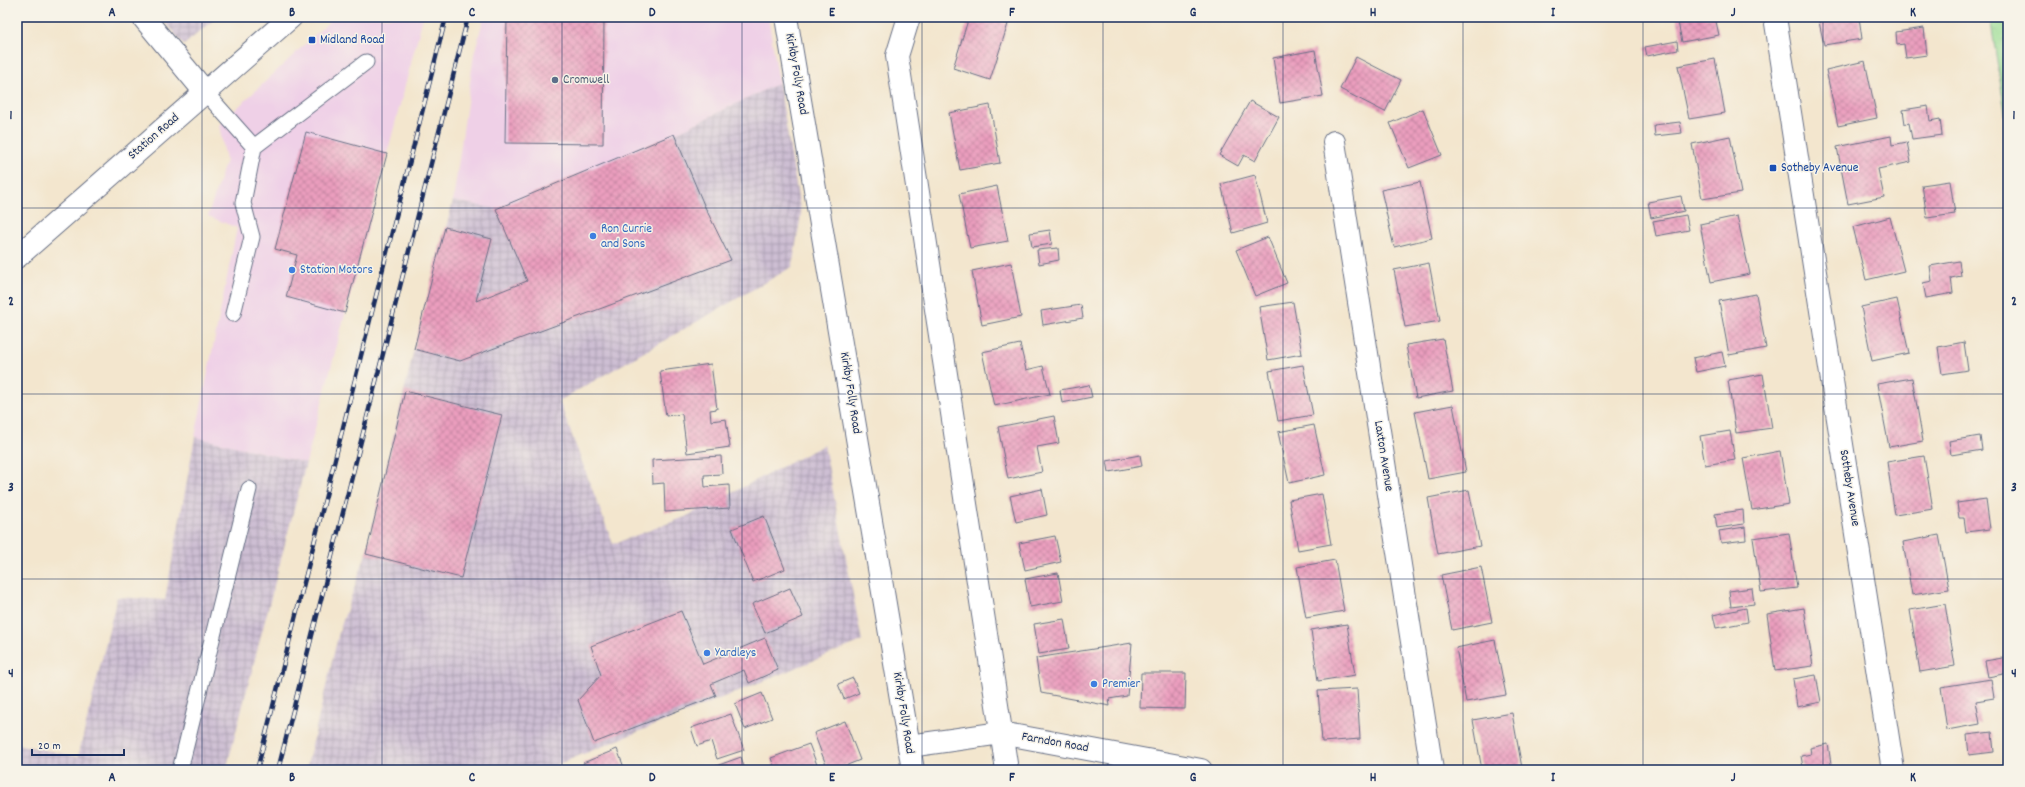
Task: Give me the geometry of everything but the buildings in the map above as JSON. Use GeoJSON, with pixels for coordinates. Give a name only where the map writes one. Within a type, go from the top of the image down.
{"type":"FeatureCollection","features":[{"type":"Feature","properties":{"kind":"street"},"geometry":{"type":"LineString","coordinates":[[143,17],[205,92]]}},
{"type":"Feature","properties":{"kind":"street","name":"Station Road"},"geometry":{"type":"LineString","coordinates":[[17,257],[291,17]]}},
{"type":"Feature","properties":{"kind":"street","name":"Kirkby Folly Road"},"geometry":{"type":"LineString","coordinates":[[786,17],[913,770]]}},
{"type":"Feature","properties":{"kind":"street"},"geometry":{"type":"LineString","coordinates":[[909,17],[897,56],[1007,770]]}},
{"type":"Feature","properties":{"kind":"street","name":"Sotheby Avenue"},"geometry":{"type":"LineString","coordinates":[[1775,17],[1893,770]]}},
{"type":"Feature","properties":{"kind":"street","name":"Laxton Avenue"},"geometry":{"type":"LineString","coordinates":[[1334,142],[1432,770]]}},
{"type":"Feature","properties":{"kind":"street","name":"Farndon Road"},"geometry":{"type":"LineString","coordinates":[[909,746],[1001,733],[1201,770]]}},
{"type":"Feature","properties":{"kind":"lane"},"geometry":{"type":"LineString","coordinates":[[233,314],[252,237],[243,203],[254,147],[366,62]]}},
{"type":"Feature","properties":{"kind":"lane"},"geometry":{"type":"LineString","coordinates":[[205,92],[254,147]]}},
{"type":"Feature","properties":{"kind":"lane"},"geometry":{"type":"LineString","coordinates":[[180,770],[249,489]]}},
{"type":"Feature","properties":{"kind":"shaded area"},"geometry":{"type":"Polygon","coordinates":[[[161,17],[217,17],[184,45],[161,17]]]}},
{"type":"Feature","properties":{"kind":"shaded area","name":"Station Motors"},"geometry":{"type":"Polygon","coordinates":[[[334,17],[423,17],[306,463],[195,437],[237,228],[208,216],[226,160],[219,125],[334,17]]]}},
{"type":"Feature","properties":{"kind":"shaded area"},"geometry":{"type":"Polygon","coordinates":[[[484,17],[768,17],[779,83],[674,134],[496,209],[453,201],[474,54],[484,17]]]}},
{"type":"Feature","properties":{"kind":"shaded area"},"geometry":{"type":"Polygon","coordinates":[[[779,83],[801,215],[792,267],[559,401],[613,544],[685,517],[824,445],[862,641],[544,770],[306,770],[339,632],[366,554],[414,349],[453,201],[497,209],[674,134],[779,83]]]}},
{"type":"Feature","properties":{"kind":"shaded area"},"geometry":{"type":"Polygon","coordinates":[[[195,437],[306,463],[226,770],[17,770],[17,744],[78,757],[117,597],[165,600],[195,437]]]}},
{"type":"Feature","properties":{"kind":"green space"},"geometry":{"type":"Polygon","coordinates":[[[1990,17],[2008,17],[2008,131],[1990,17]]]}},
{"type":"Feature","properties":{"kind":"railway"},"geometry":{"type":"LineString","coordinates":[[257,770],[446,17]]}},
{"type":"Feature","properties":{"kind":"railway"},"geometry":{"type":"LineString","coordinates":[[278,770],[468,17]]}},
{"type":"Feature","properties":{"kind":"place","name":"Midland Road"},"geometry":{"type":"Point","coordinates":[312,40]}},
{"type":"Feature","properties":{"kind":"place","name":"Cromwell"},"geometry":{"type":"Point","coordinates":[555,80]}},
{"type":"Feature","properties":{"kind":"place","name":"Sotheby Avenue"},"geometry":{"type":"Point","coordinates":[1773,168]}},
{"type":"Feature","properties":{"kind":"place","name":"Ron Currie and Sons"},"geometry":{"type":"Point","coordinates":[593,236]}},
{"type":"Feature","properties":{"kind":"place","name":"Station Motors"},"geometry":{"type":"Point","coordinates":[292,270]}},
{"type":"Feature","properties":{"kind":"place","name":"Yardleys"},"geometry":{"type":"Point","coordinates":[707,653]}},
{"type":"Feature","properties":{"kind":"place","name":"Premier"},"geometry":{"type":"Point","coordinates":[1094,684]}}]}
